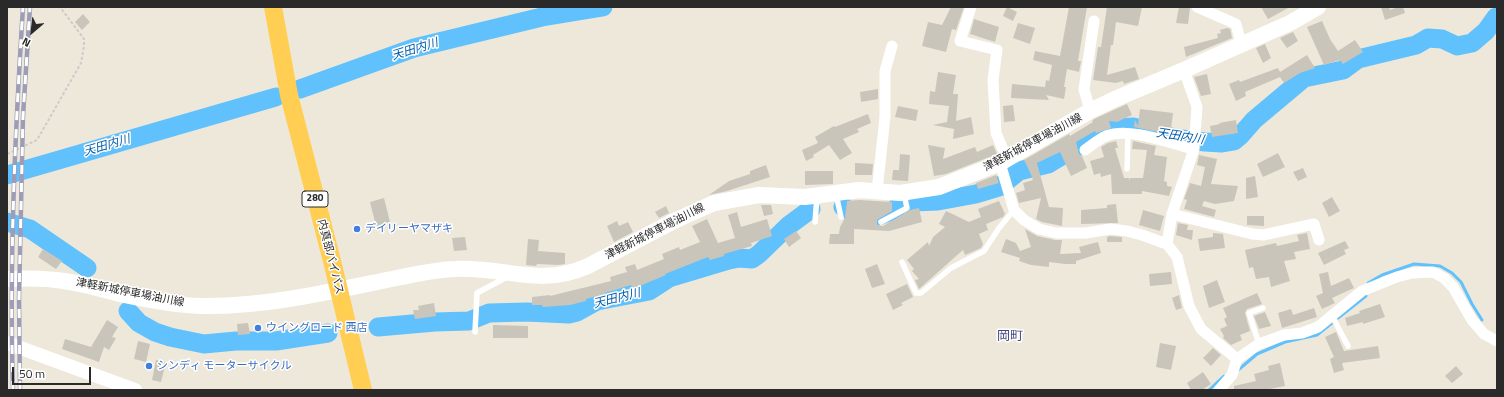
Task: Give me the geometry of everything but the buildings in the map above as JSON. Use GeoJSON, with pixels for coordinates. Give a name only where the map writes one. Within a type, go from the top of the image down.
{"type":"FeatureCollection","features":[{"type":"Feature","properties":{"kind":"highway","name":"内真部バイパス"},"geometry":{"type":"LineString","coordinates":[[274,7],[289,95],[363,390]]}},
{"type":"Feature","properties":{"kind":"main road","name":"津軽新城停車場油川線"},"geometry":{"type":"LineString","coordinates":[[7,279],[63,281],[165,302],[201,306],[245,305],[339,290],[414,274],[448,269],[470,268],[512,274],[544,276],[574,272],[674,221],[714,203],[759,196],[805,197],[859,190],[878,191],[905,200],[940,188],[1003,161],[1090,111],[1115,99],[1290,23],[1318,7]]}},
{"type":"Feature","properties":{"kind":"street"},"geometry":{"type":"LineString","coordinates":[[971,7],[960,41],[997,50],[993,80],[996,133],[1003,161],[1005,184],[1014,210],[1024,220],[1039,229],[1056,233],[1086,233],[1110,229],[1127,231],[1167,244],[1177,257],[1189,306],[1201,329],[1237,359]]}},
{"type":"Feature","properties":{"kind":"street"},"geometry":{"type":"LineString","coordinates":[[1197,7],[1236,24],[1241,44]]}},
{"type":"Feature","properties":{"kind":"street"},"geometry":{"type":"LineString","coordinates":[[1090,111],[1084,89],[1094,21]]}},
{"type":"Feature","properties":{"kind":"street"},"geometry":{"type":"LineString","coordinates":[[878,191],[886,117],[885,71],[892,46]]}},
{"type":"Feature","properties":{"kind":"street"},"geometry":{"type":"LineString","coordinates":[[1167,244],[1172,214],[1194,143],[1197,107],[1184,70]]}},
{"type":"Feature","properties":{"kind":"street"},"geometry":{"type":"LineString","coordinates":[[1085,150],[1106,136],[1122,133],[1194,143]]}},
{"type":"Feature","properties":{"kind":"street"},"geometry":{"type":"LineString","coordinates":[[1172,214],[1252,234],[1264,235],[1314,224],[1319,240]]}},
{"type":"Feature","properties":{"kind":"street"},"geometry":{"type":"LineString","coordinates":[[1220,390],[1232,375],[1237,359],[1259,344],[1284,335],[1302,333],[1318,326],[1362,291],[1396,277],[1412,273],[1433,272],[1444,278],[1453,287],[1472,320],[1484,334],[1497,341]]}},
{"type":"Feature","properties":{"kind":"street"},"geometry":{"type":"LineString","coordinates":[[7,343],[135,390]]}},
{"type":"Feature","properties":{"kind":"lane"},"geometry":{"type":"LineString","coordinates":[[1127,169],[1128,133]]}},
{"type":"Feature","properties":{"kind":"lane"},"geometry":{"type":"LineString","coordinates":[[835,193],[841,217]]}},
{"type":"Feature","properties":{"kind":"lane"},"geometry":{"type":"LineString","coordinates":[[815,222],[816,195]]}},
{"type":"Feature","properties":{"kind":"lane"},"geometry":{"type":"LineString","coordinates":[[881,222],[907,208],[905,200]]}},
{"type":"Feature","properties":{"kind":"lane"},"geometry":{"type":"LineString","coordinates":[[902,262],[916,293],[921,293],[951,268],[984,251],[999,228],[1014,210]]}},
{"type":"Feature","properties":{"kind":"lane"},"geometry":{"type":"LineString","coordinates":[[476,332],[477,293],[512,274]]}},
{"type":"Feature","properties":{"kind":"lane"},"geometry":{"type":"LineString","coordinates":[[1259,344],[1249,313],[1263,308]]}},
{"type":"Feature","properties":{"kind":"lane"},"geometry":{"type":"LineString","coordinates":[[1332,316],[1348,346]]}},
{"type":"Feature","properties":{"kind":"path"},"geometry":{"type":"LineString","coordinates":[[7,154],[37,140],[81,62],[84,53],[84,39],[60,7]]}},
{"type":"Feature","properties":{"kind":"waterway","name":"天田内川"},"geometry":{"type":"LineString","coordinates":[[300,89],[414,48],[542,17],[603,7]]}},
{"type":"Feature","properties":{"kind":"waterway","name":"天田内川"},"geometry":{"type":"LineString","coordinates":[[843,207],[856,214],[878,216],[894,210],[901,204],[938,201],[976,194],[999,187],[1019,171],[1048,164],[1103,131],[1118,128],[1133,127],[1174,138],[1205,142],[1222,143],[1234,141],[1254,120],[1304,78],[1343,70],[1358,59],[1416,45],[1428,38],[1442,39],[1457,46],[1472,43],[1486,31],[1496,17]]}},
{"type":"Feature","properties":{"kind":"waterway","name":"天田内川"},"geometry":{"type":"LineString","coordinates":[[7,175],[276,97]]}},
{"type":"Feature","properties":{"kind":"waterway","name":"天田内川"},"geometry":{"type":"LineString","coordinates":[[378,327],[435,322],[469,321],[489,313],[526,312],[569,314],[577,312],[597,301],[649,291],[669,278],[729,260],[739,258],[752,259],[788,226],[811,209]]}},
{"type":"Feature","properties":{"kind":"waterway","name":"天田内川"},"geometry":{"type":"LineString","coordinates":[[7,222],[30,229],[87,268]]}},
{"type":"Feature","properties":{"kind":"waterway"},"geometry":{"type":"LineString","coordinates":[[1368,283],[1382,275],[1414,264],[1440,266],[1452,273],[1461,282],[1482,320]]}},
{"type":"Feature","properties":{"kind":"waterway"},"geometry":{"type":"LineString","coordinates":[[1338,318],[1366,296]]}},
{"type":"Feature","properties":{"kind":"waterway","name":"天田内川"},"geometry":{"type":"LineString","coordinates":[[128,311],[139,323],[155,332],[170,337],[204,344],[236,341],[276,341],[328,333]]}},
{"type":"Feature","properties":{"kind":"waterway"},"geometry":{"type":"LineString","coordinates":[[1237,371],[1257,354],[1285,342],[1317,335],[1332,323]]}},
{"type":"Feature","properties":{"kind":"waterway"},"geometry":{"type":"LineString","coordinates":[[1209,390],[1224,376]]}},
{"type":"Feature","properties":{"kind":"railway"},"geometry":{"type":"LineString","coordinates":[[13,390],[12,246],[23,7]]}},
{"type":"Feature","properties":{"kind":"railway"},"geometry":{"type":"LineString","coordinates":[[20,390],[19,299],[23,116],[30,7]]}},
{"type":"Feature","properties":{"kind":"place","name":"デイリーヤマザキ"},"geometry":{"type":"Point","coordinates":[357,229]}},
{"type":"Feature","properties":{"kind":"place","name":"ウイングロード 西店"},"geometry":{"type":"Point","coordinates":[258,328]}},
{"type":"Feature","properties":{"kind":"place","name":"シンディ モーターサイクル"},"geometry":{"type":"Point","coordinates":[149,366]}},
{"type":"Feature","properties":{"kind":"district","name":"岡町"},"geometry":{"type":"Point","coordinates":[1010,337]}}]}
